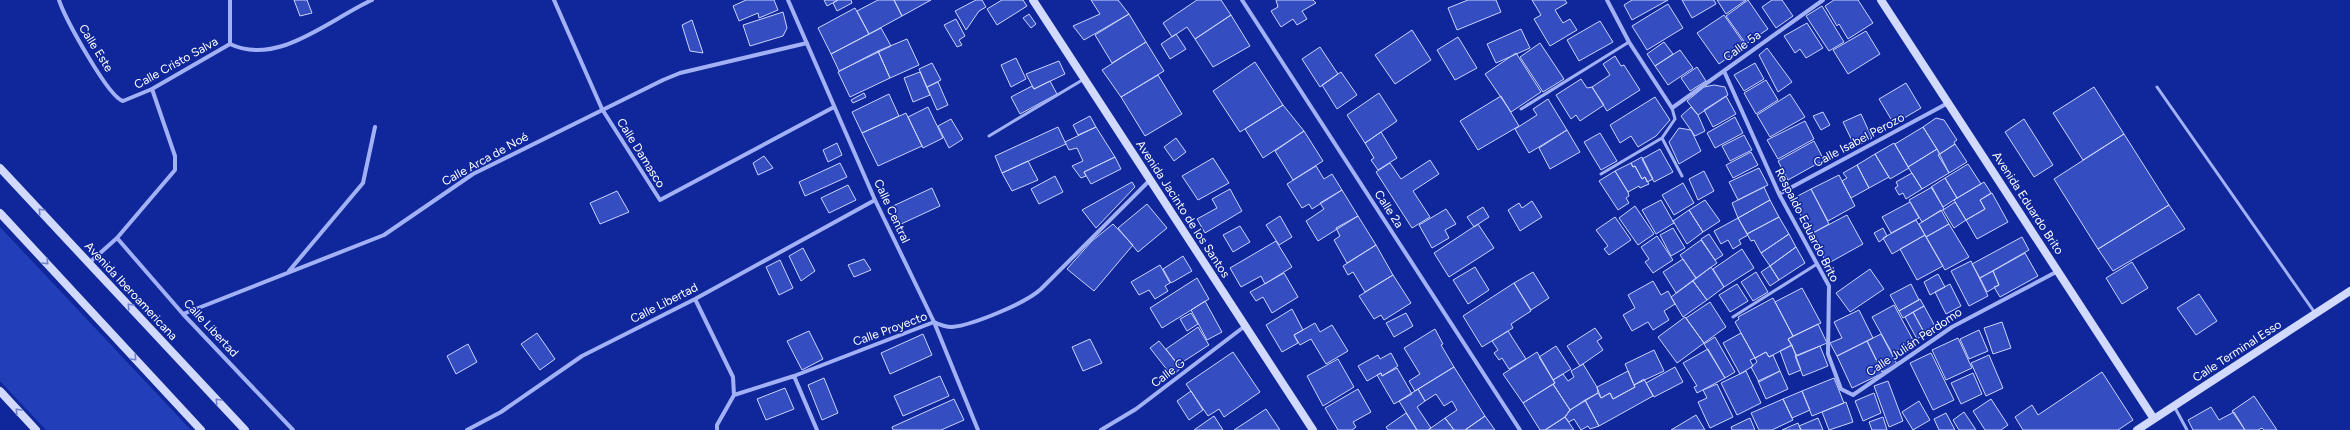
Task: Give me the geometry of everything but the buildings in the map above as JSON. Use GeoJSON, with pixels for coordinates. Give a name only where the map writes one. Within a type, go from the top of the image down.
{"type":"FeatureCollection","features":[{"type":"Feature","properties":{"kind":"street","name":"Calle Este"},"geometry":{"type":"LineString","coordinates":[[59,0],[71,26],[95,67],[114,96],[122,101]]}},
{"type":"Feature","properties":{"kind":"street"},"geometry":{"type":"LineString","coordinates":[[230,0],[230,44]]}},
{"type":"Feature","properties":{"kind":"street","name":"Calle Cristo Salva"},"geometry":{"type":"LineString","coordinates":[[122,101],[129,100],[152,88],[230,44],[252,51],[285,44],[304,37],[372,0]]}},
{"type":"Feature","properties":{"kind":"street","name":"Calle Damasco"},"geometry":{"type":"LineString","coordinates":[[554,0],[602,109],[658,199],[662,201],[834,107]]}},
{"type":"Feature","properties":{"kind":"street","name":"Calle Central"},"geometry":{"type":"LineString","coordinates":[[788,0],[874,200],[934,322],[978,430]]}},
{"type":"Feature","properties":{"kind":"street","name":"Avenida Jacinto de los Santos"},"geometry":{"type":"LineString","coordinates":[[1033,0],[1313,430]]}},
{"type":"Feature","properties":{"kind":"street","name":"Calle 2a"},"geometry":{"type":"LineString","coordinates":[[1242,0],[1520,430]]}},
{"type":"Feature","properties":{"kind":"street"},"geometry":{"type":"LineString","coordinates":[[1607,0],[1629,42],[1672,108]]}},
{"type":"Feature","properties":{"kind":"street","name":"Calle 5a"},"geometry":{"type":"LineString","coordinates":[[1672,108],[1823,0]]}},
{"type":"Feature","properties":{"kind":"street","name":"Avenida Eduardo Brito"},"geometry":{"type":"LineString","coordinates":[[1882,0],[2154,419]]}},
{"type":"Feature","properties":{"kind":"street","name":"Calle Arca de Noé"},"geometry":{"type":"LineString","coordinates":[[183,314],[384,235],[473,174],[602,109],[680,73],[806,43]]}},
{"type":"Feature","properties":{"kind":"street","name":"Respaldo Eduardo Brito"},"geometry":{"type":"LineString","coordinates":[[1724,71],[1779,194],[1829,286],[1828,354],[1841,388],[1846,393]]}},
{"type":"Feature","properties":{"kind":"street"},"geometry":{"type":"LineString","coordinates":[[90,263],[117,238],[175,170],[175,156],[152,88]]}},
{"type":"Feature","properties":{"kind":"street","name":"Calle Isabel Perozo"},"geometry":{"type":"LineString","coordinates":[[1779,194],[1948,103]]}},
{"type":"Feature","properties":{"kind":"street"},"geometry":{"type":"LineString","coordinates":[[289,272],[363,183],[375,127]]}},
{"type":"Feature","properties":{"kind":"street","name":"Avenida Iberoamericana"},"geometry":{"type":"LineString","coordinates":[[0,168],[245,430]]}},
{"type":"Feature","properties":{"kind":"street","name":"Calle Proyecto"},"geometry":{"type":"LineString","coordinates":[[734,395],[794,376],[934,322],[945,326],[959,325],[1005,309],[1033,295],[1150,180]]}},
{"type":"Feature","properties":{"kind":"street","name":"Calle Libertad"},"geometry":{"type":"LineString","coordinates":[[467,430],[501,412],[582,356],[695,299],[874,200]]}},
{"type":"Feature","properties":{"kind":"street"},"geometry":{"type":"LineString","coordinates":[[0,213],[201,430]]}},
{"type":"Feature","properties":{"kind":"street","name":"Calle Libertad"},"geometry":{"type":"LineString","coordinates":[[117,238],[183,314],[293,430]]}},
{"type":"Feature","properties":{"kind":"street","name":"Calle Julián Perdomo"},"geometry":{"type":"LineString","coordinates":[[1846,393],[1853,395],[1952,327],[2058,271]]}},
{"type":"Feature","properties":{"kind":"street","name":"Calle Terminal Esso"},"geometry":{"type":"LineString","coordinates":[[2137,430],[2350,291]]}},
{"type":"Feature","properties":{"kind":"street"},"geometry":{"type":"LineString","coordinates":[[695,299],[733,377],[734,395],[717,425],[717,430]]}},
{"type":"Feature","properties":{"kind":"street","name":"Calle G"},"geometry":{"type":"LineString","coordinates":[[1100,430],[1136,409],[1245,326]]}},
{"type":"Feature","properties":{"kind":"street"},"geometry":{"type":"LineString","coordinates":[[794,376],[816,430]]}},
{"type":"Feature","properties":{"kind":"street"},"geometry":{"type":"LineString","coordinates":[[0,391],[36,430]]}},
{"type":"Feature","properties":{"kind":"lane"},"geometry":{"type":"LineString","coordinates":[[1521,109],[1629,42]]}},
{"type":"Feature","properties":{"kind":"lane"},"geometry":{"type":"LineString","coordinates":[[989,136],[1084,79]]}},
{"type":"Feature","properties":{"kind":"lane"},"geometry":{"type":"LineString","coordinates":[[2157,87],[2316,314]]}},
{"type":"Feature","properties":{"kind":"lane"},"geometry":{"type":"LineString","coordinates":[[1601,174],[1662,138],[1675,119],[1672,108]]}},
{"type":"Feature","properties":{"kind":"lane"},"geometry":{"type":"LineString","coordinates":[[1662,138],[1682,176]]}},
{"type":"Feature","properties":{"kind":"lane"},"geometry":{"type":"LineString","coordinates":[[1733,317],[1817,264]]}},
{"type":"Feature","properties":{"kind":"lane"},"geometry":{"type":"LineString","coordinates":[[2174,406],[2186,430]]}},
{"type":"Feature","properties":{"kind":"shaded area"},"geometry":{"type":"Polygon","coordinates":[[[0,227],[191,430],[46,430],[0,381],[0,227]]]}}]}
